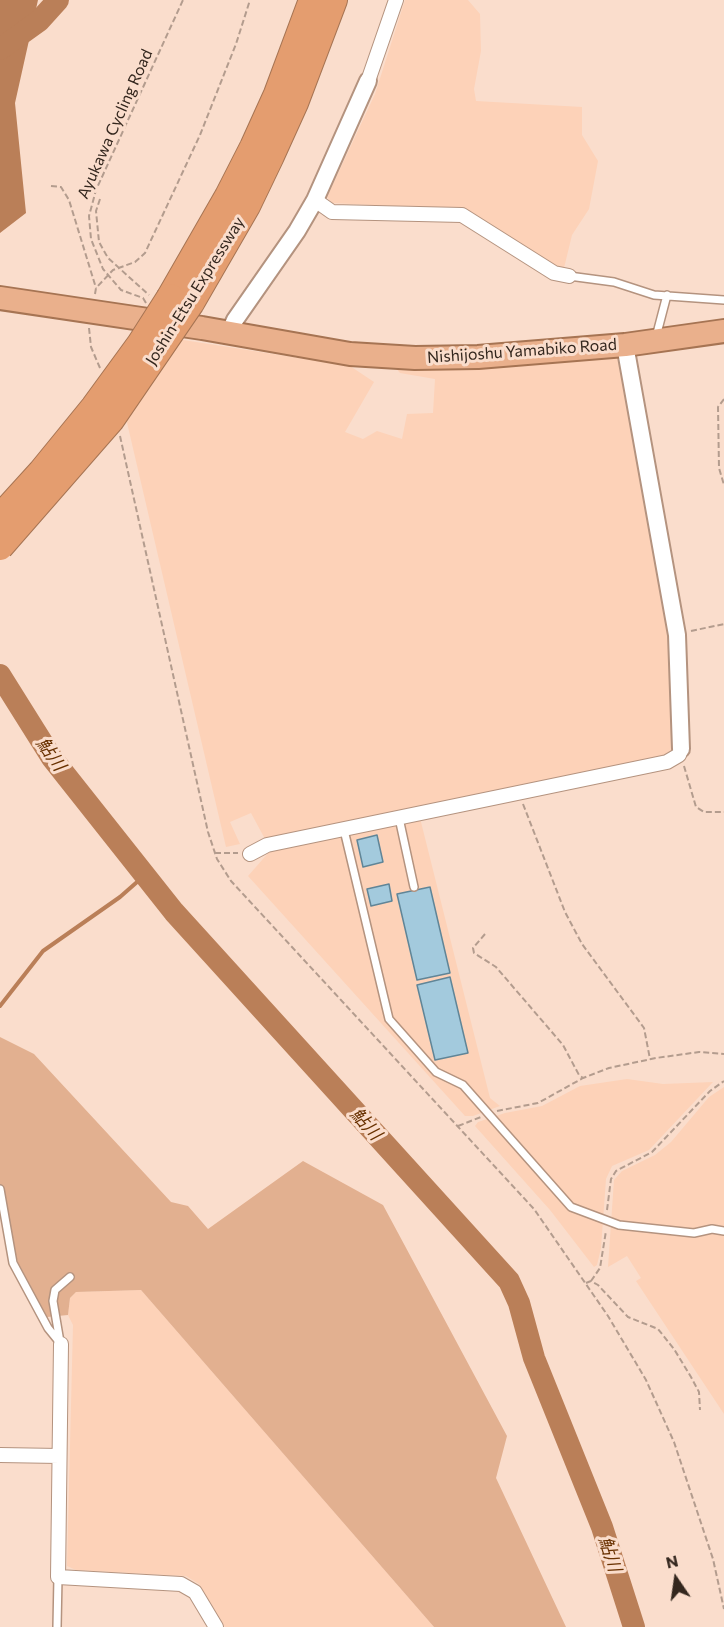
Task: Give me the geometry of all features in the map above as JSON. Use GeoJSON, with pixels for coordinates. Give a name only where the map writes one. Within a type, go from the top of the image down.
{"type":"FeatureCollection","features":[{"type":"Feature","properties":{"kind":"highway","name":"Joshin-Etsu Expressway"},"geometry":{"type":"LineString","coordinates":[[0,547],[111,420],[170,299],[217,217],[253,147],[277,94],[312,0]]}},
{"type":"Feature","properties":{"kind":"highway","name":"Joshin-Etsu Expressway"},"geometry":{"type":"LineString","coordinates":[[0,517],[41,472],[94,407],[170,299],[242,216],[295,103],[334,0]]}},
{"type":"Feature","properties":{"kind":"highway","name":"Nishijoshu Yamabiko Road"},"geometry":{"type":"LineString","coordinates":[[0,298],[350,354],[415,358],[478,357],[625,345],[724,331]]}},
{"type":"Feature","properties":{"kind":"street"},"geometry":{"type":"LineString","coordinates":[[229,333],[238,314],[297,231],[315,200],[368,81],[396,0]]}},
{"type":"Feature","properties":{"kind":"street"},"geometry":{"type":"LineString","coordinates":[[315,200],[332,212],[462,215],[554,273],[569,276]]}},
{"type":"Feature","properties":{"kind":"street"},"geometry":{"type":"LineString","coordinates":[[250,854],[267,845],[667,762],[680,752],[677,635],[625,345]]}},
{"type":"Feature","properties":{"kind":"street"},"geometry":{"type":"LineString","coordinates":[[61,1344],[58,1577],[181,1584],[195,1592],[216,1627]]}},
{"type":"Feature","properties":{"kind":"street"},"geometry":{"type":"LineString","coordinates":[[0,1455],[59,1456]]}},
{"type":"Feature","properties":{"kind":"lane"},"geometry":{"type":"LineString","coordinates":[[569,276],[614,282],[654,295],[724,300]]}},
{"type":"Feature","properties":{"kind":"lane"},"geometry":{"type":"LineString","coordinates":[[655,340],[667,295]]}},
{"type":"Feature","properties":{"kind":"lane"},"geometry":{"type":"LineString","coordinates":[[399,818],[414,887]]}},
{"type":"Feature","properties":{"kind":"lane"},"geometry":{"type":"LineString","coordinates":[[344,830],[388,1019],[436,1072],[463,1085],[571,1207],[606,1222],[694,1233],[712,1229],[724,1231]]}},
{"type":"Feature","properties":{"kind":"lane"},"geometry":{"type":"LineString","coordinates":[[0,1189],[13,1263],[48,1328],[61,1344]]}},
{"type":"Feature","properties":{"kind":"lane"},"geometry":{"type":"LineString","coordinates":[[61,1344],[53,1301],[55,1290],[70,1277]]}},
{"type":"Feature","properties":{"kind":"lane"},"geometry":{"type":"LineString","coordinates":[[57,1627],[58,1577]]}},
{"type":"Feature","properties":{"kind":"path","name":"Ayukawa Cycling Road"},"geometry":{"type":"LineString","coordinates":[[147,308],[143,298],[121,290],[107,274],[91,239],[88,216],[96,190],[183,0]]}},
{"type":"Feature","properties":{"kind":"path"},"geometry":{"type":"LineString","coordinates":[[88,312],[96,288],[107,274],[118,267],[135,262],[145,254],[200,135],[236,44],[250,0]]}},
{"type":"Feature","properties":{"kind":"path"},"geometry":{"type":"LineString","coordinates":[[51,186],[62,187],[69,200],[96,288]]}},
{"type":"Feature","properties":{"kind":"path"},"geometry":{"type":"LineString","coordinates":[[100,200],[96,211],[99,242],[108,258],[118,267],[170,299]]}},
{"type":"Feature","properties":{"kind":"path"},"geometry":{"type":"LineString","coordinates":[[724,399],[718,407],[719,468],[724,485]]}},
{"type":"Feature","properties":{"kind":"path"},"geometry":{"type":"LineString","coordinates":[[677,635],[724,624]]}},
{"type":"Feature","properties":{"kind":"path"},"geometry":{"type":"LineString","coordinates":[[680,752],[696,807],[704,812],[724,812]]}},
{"type":"Feature","properties":{"kind":"path"},"geometry":{"type":"LineString","coordinates":[[518,793],[529,814],[565,912],[582,944],[644,1028],[650,1059]]}},
{"type":"Feature","properties":{"kind":"path"},"geometry":{"type":"LineString","coordinates":[[215,853],[250,854]]}},
{"type":"Feature","properties":{"kind":"path"},"geometry":{"type":"LineString","coordinates":[[485,934],[473,948],[474,953],[496,967],[563,1045],[579,1075],[583,1078]]}},
{"type":"Feature","properties":{"kind":"path"},"geometry":{"type":"LineString","coordinates":[[458,1127],[488,1114],[538,1103],[583,1078],[609,1068],[692,1053],[724,1054]]}},
{"type":"Feature","properties":{"kind":"path"},"geometry":{"type":"LineString","coordinates":[[586,1283],[591,1281],[600,1268],[611,1179],[616,1171],[652,1152],[710,1091],[724,1081]]}},
{"type":"Feature","properties":{"kind":"path"},"geometry":{"type":"LineString","coordinates":[[591,1281],[598,1285],[628,1317],[658,1329],[674,1349],[699,1392],[700,1410]]}},
{"type":"Feature","properties":{"kind":"shaded area"},"geometry":{"type":"Polygon","coordinates":[[[0,0],[38,0],[15,103],[26,213],[0,233],[0,0]]]}},
{"type":"Feature","properties":{"kind":"shaded area"},"geometry":{"type":"Polygon","coordinates":[[[405,0],[468,0],[480,14],[481,51],[474,89],[476,101],[582,107],[582,135],[598,161],[589,209],[572,235],[564,268],[558,267],[468,210],[332,203],[327,197],[375,94],[405,0]]]}},
{"type":"Feature","properties":{"kind":"shaded area"},"geometry":{"type":"Polygon","coordinates":[[[177,339],[350,366],[374,382],[345,432],[363,439],[377,431],[402,439],[407,414],[433,413],[435,379],[400,373],[394,366],[613,354],[621,359],[672,644],[674,747],[665,758],[265,839],[251,813],[230,822],[240,844],[226,847],[125,414],[177,339]]]}},
{"type":"Feature","properties":{"kind":"shaded area"},"geometry":{"type":"Polygon","coordinates":[[[420,818],[490,1098],[500,1106],[473,1116],[465,1116],[248,876],[270,851],[420,818]]]}},
{"type":"Feature","properties":{"kind":"shaded area"},"geometry":{"type":"Polygon","coordinates":[[[0,1037],[34,1054],[171,1202],[188,1206],[208,1229],[303,1161],[383,1205],[507,1436],[496,1478],[566,1627],[434,1627],[141,1290],[76,1292],[70,1298],[68,1315],[47,1317],[18,1263],[0,1189],[0,1037]]]}},
{"type":"Feature","properties":{"kind":"shaded area"},"geometry":{"type":"Polygon","coordinates":[[[627,1079],[663,1084],[713,1082],[649,1150],[612,1166],[606,1179],[601,1248],[597,1265],[594,1267],[550,1210],[475,1126],[478,1122],[505,1113],[542,1106],[580,1086],[627,1079]]]}},
{"type":"Feature","properties":{"kind":"shaded area"},"geometry":{"type":"Polygon","coordinates":[[[724,1087],[724,1414],[636,1281],[641,1278],[627,1256],[608,1267],[614,1180],[622,1171],[655,1155],[671,1142],[709,1097],[724,1087]]]}},
{"type":"Feature","properties":{"kind":"shaded area"},"geometry":{"type":"Polygon","coordinates":[[[141,1290],[434,1627],[225,1627],[199,1584],[186,1576],[76,1570],[67,1566],[73,1325],[68,1315],[70,1298],[76,1292],[141,1290]]]}},
{"type":"Feature","properties":{"kind":"building"},"geometry":{"type":"Polygon","coordinates":[[[377,835],[383,862],[363,867],[357,840],[377,835]]]}},
{"type":"Feature","properties":{"kind":"building"},"geometry":{"type":"Polygon","coordinates":[[[389,884],[392,901],[371,906],[367,889],[389,884]]]}},
{"type":"Feature","properties":{"kind":"building"},"geometry":{"type":"Polygon","coordinates":[[[430,887],[450,973],[417,980],[397,894],[430,887]]]}},
{"type":"Feature","properties":{"kind":"building"},"geometry":{"type":"Polygon","coordinates":[[[450,977],[468,1053],[435,1060],[417,985],[450,977]]]}},
{"type":"Feature","properties":{"kind":"waterway"},"geometry":{"type":"LineString","coordinates":[[0,49],[39,21],[58,0]]}},
{"type":"Feature","properties":{"kind":"waterway","name":"鮎川"},"geometry":{"type":"LineString","coordinates":[[0,675],[52,758],[174,912],[509,1281],[519,1303],[534,1358],[602,1527],[634,1627]]}},
{"type":"Feature","properties":{"kind":"waterway"},"geometry":{"type":"LineString","coordinates":[[0,1006],[43,951],[120,897],[145,875]]}}]}
